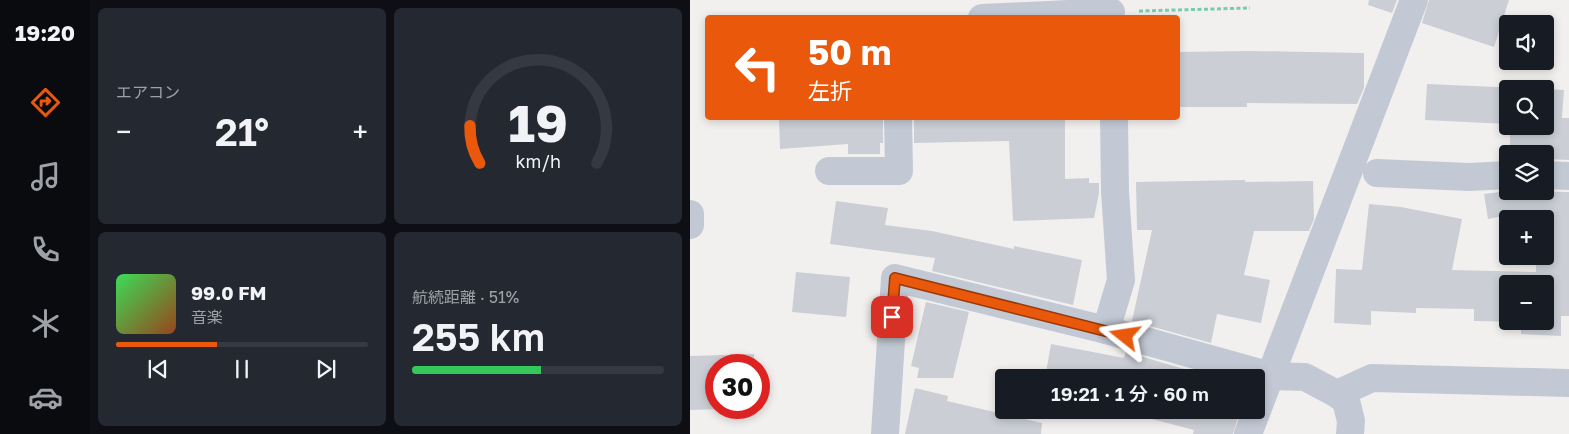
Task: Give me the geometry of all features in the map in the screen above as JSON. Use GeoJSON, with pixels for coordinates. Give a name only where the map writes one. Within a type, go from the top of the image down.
{"type":"FeatureCollection","features":[{"type":"Feature","properties":{"kind":"street"},"geometry":{"type":"LineString","coordinates":[[1248,434],[1414,0]]}},
{"type":"Feature","properties":{"kind":"street"},"geometry":{"type":"LineString","coordinates":[[1030,15],[1111,10]]}},
{"type":"Feature","properties":{"kind":"street"},"geometry":{"type":"LineString","coordinates":[[830,171],[900,171],[898,120]]}},
{"type":"Feature","properties":{"kind":"street"},"geometry":{"type":"LineString","coordinates":[[1106,330],[1121,280],[1115,192],[1114,120]]}},
{"type":"Feature","properties":{"kind":"street"},"geometry":{"type":"LineString","coordinates":[[1377,173],[1469,177],[1499,175]]}},
{"type":"Feature","properties":{"kind":"street"},"geometry":{"type":"LineString","coordinates":[[1554,175],[1569,176]]}},
{"type":"Feature","properties":{"kind":"street"},"geometry":{"type":"LineString","coordinates":[[690,214],[690,225]]}},
{"type":"Feature","properties":{"kind":"street"},"geometry":{"type":"LineString","coordinates":[[885,434],[895,278],[1106,330],[1271,376],[1306,377],[1338,394],[1346,401],[1351,421],[1350,434]]}},
{"type":"Feature","properties":{"kind":"street"},"geometry":{"type":"LineString","coordinates":[[1338,394],[1372,378],[1569,383]]}},
{"type":"Feature","properties":{"kind":"path"},"geometry":{"type":"LineString","coordinates":[[1111,10],[1250,8]]}},
{"type":"Feature","properties":{"kind":"building"},"geometry":{"type":"Polygon","coordinates":[[[1369,0],[1397,0],[1392,13],[1368,5],[1369,0]]]}},
{"type":"Feature","properties":{"kind":"building"},"geometry":{"type":"Polygon","coordinates":[[[1429,0],[1509,0],[1504,15],[1499,15],[1499,31],[1494,47],[1422,23],[1429,0]]]}},
{"type":"Feature","properties":{"kind":"building"},"geometry":{"type":"Polygon","coordinates":[[[1180,52],[1364,53],[1364,88],[1357,104],[1247,103],[1247,107],[1180,107],[1180,52]]]}},
{"type":"Feature","properties":{"kind":"building"},"geometry":{"type":"Polygon","coordinates":[[[1427,84],[1499,87],[1499,124],[1425,120],[1427,84]]]}},
{"type":"Feature","properties":{"kind":"building"},"geometry":{"type":"Polygon","coordinates":[[[1554,89],[1564,90],[1562,118],[1569,118],[1569,160],[1554,159],[1554,145],[1510,145],[1510,135],[1554,135],[1554,89]]]}},
{"type":"Feature","properties":{"kind":"building"},"geometry":{"type":"Polygon","coordinates":[[[779,120],[883,120],[883,143],[880,143],[880,154],[848,154],[848,144],[780,149],[779,120]]]}},
{"type":"Feature","properties":{"kind":"building"},"geometry":{"type":"Polygon","coordinates":[[[914,120],[1065,120],[1065,179],[1089,178],[1089,183],[1099,183],[1094,218],[1013,221],[1009,141],[914,143],[914,120]]]}},
{"type":"Feature","properties":{"kind":"building"},"geometry":{"type":"Polygon","coordinates":[[[1245,180],[1245,182],[1313,181],[1314,219],[1309,231],[1254,231],[1244,275],[1270,280],[1261,323],[1217,314],[1211,343],[1132,321],[1152,230],[1137,230],[1136,182],[1245,180]]]}},
{"type":"Feature","properties":{"kind":"building"},"geometry":{"type":"Polygon","coordinates":[[[1499,192],[1499,200],[1554,200],[1554,192],[1569,192],[1569,316],[1561,316],[1561,336],[1521,334],[1521,330],[1554,330],[1554,275],[1499,275],[1499,322],[1474,321],[1474,309],[1416,308],[1416,313],[1371,311],[1371,325],[1334,323],[1336,269],[1362,270],[1369,204],[1401,207],[1462,219],[1452,270],[1536,272],[1536,265],[1554,265],[1554,210],[1499,210],[1499,217],[1488,219],[1484,194],[1499,192]]]}},
{"type":"Feature","properties":{"kind":"building"},"geometry":{"type":"Polygon","coordinates":[[[836,201],[888,208],[885,225],[932,231],[1014,249],[1014,246],[1082,260],[1073,305],[932,271],[935,258],[830,244],[836,201]]]}},
{"type":"Feature","properties":{"kind":"building"},"geometry":{"type":"Polygon","coordinates":[[[796,272],[850,277],[846,317],[792,312],[796,272]]]}},
{"type":"Feature","properties":{"kind":"building"},"geometry":{"type":"Polygon","coordinates":[[[926,302],[969,312],[953,378],[917,378],[919,368],[911,366],[926,302]]]}},
{"type":"Feature","properties":{"kind":"building"},"geometry":{"type":"Polygon","coordinates":[[[1051,344],[1124,358],[1126,352],[1184,369],[1047,369],[1051,344]]]}},
{"type":"Feature","properties":{"kind":"building"},"geometry":{"type":"Polygon","coordinates":[[[690,356],[705,356],[705,410],[690,410],[690,356]]]}},
{"type":"Feature","properties":{"kind":"building"},"geometry":{"type":"Polygon","coordinates":[[[915,388],[948,396],[947,401],[995,412],[995,419],[1025,419],[1042,423],[1041,434],[905,434],[915,388]]]}},
{"type":"Feature","properties":{"kind":"building"},"geometry":{"type":"Polygon","coordinates":[[[1152,419],[1237,419],[1233,434],[1193,434],[1194,430],[1152,419]]]}},
{"type":"Feature","properties":{"kind":"route"},"geometry":{"type":"LineString","coordinates":[[892,317],[895,278],[1125,336]]}}]}
